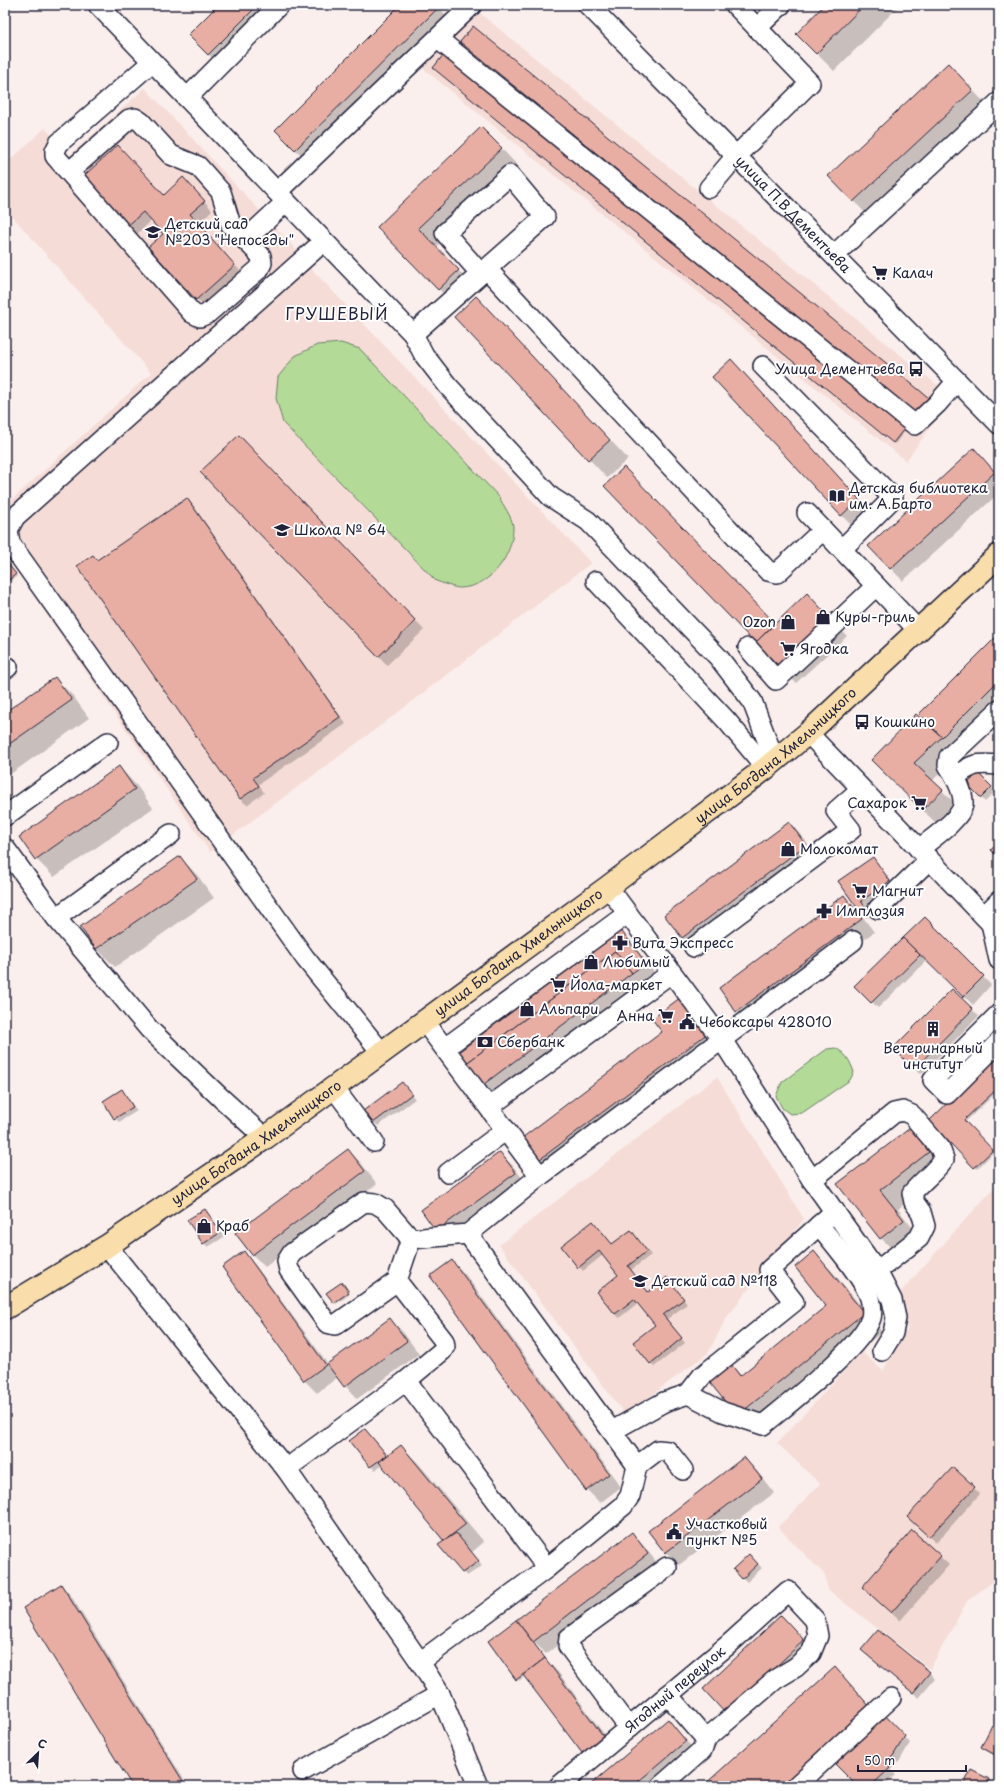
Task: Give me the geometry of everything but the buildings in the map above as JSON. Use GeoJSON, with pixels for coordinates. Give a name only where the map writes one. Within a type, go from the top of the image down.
{"type":"FeatureCollection","features":[{"type":"Feature","properties":{"kind":"main road","name":"улица Богдана Хмельницкого"},"geometry":{"type":"LineString","coordinates":[[5,1308],[107,1246],[265,1138],[608,887],[770,764],[808,733],[999,555]]}},
{"type":"Feature","properties":{"kind":"street"},"geometry":{"type":"LineString","coordinates":[[98,5],[282,197],[323,242],[413,334],[424,355],[453,392],[551,497],[588,521],[719,658],[752,701],[770,764]]}},
{"type":"Feature","properties":{"kind":"street"},"geometry":{"type":"LineString","coordinates":[[187,98],[279,5]]}},
{"type":"Feature","properties":{"kind":"street"},"geometry":{"type":"LineString","coordinates":[[245,240],[282,197],[472,5]]}},
{"type":"Feature","properties":{"kind":"street","name":"улица П.В.Дементьева"},"geometry":{"type":"LineString","coordinates":[[588,5],[999,424]]}},
{"type":"Feature","properties":{"kind":"street"},"geometry":{"type":"LineString","coordinates":[[709,188],[736,156],[810,83],[735,5]]}},
{"type":"Feature","properties":{"kind":"street"},"geometry":{"type":"LineString","coordinates":[[757,28],[780,5]]}},
{"type":"Feature","properties":{"kind":"street"},"geometry":{"type":"LineString","coordinates":[[438,39],[915,425],[937,404],[957,381]]}},
{"type":"Feature","properties":{"kind":"street"},"geometry":{"type":"LineString","coordinates":[[69,172],[129,119],[135,118],[141,122],[171,155],[198,166],[221,192],[231,225],[261,256],[262,263],[259,269],[207,314],[200,316],[192,313],[55,156],[54,151],[59,144],[152,62]]}},
{"type":"Feature","properties":{"kind":"street"},"geometry":{"type":"LineString","coordinates":[[834,255],[999,102]]}},
{"type":"Feature","properties":{"kind":"street"},"geometry":{"type":"LineString","coordinates":[[413,334],[484,272],[545,217],[510,175],[446,233],[484,272],[768,571],[777,573],[823,530]]}},
{"type":"Feature","properties":{"kind":"street"},"geometry":{"type":"LineString","coordinates":[[323,242],[15,518],[8,530],[10,542],[305,958],[382,1053]]}},
{"type":"Feature","properties":{"kind":"street"},"geometry":{"type":"LineString","coordinates":[[763,366],[893,498],[842,549]]}},
{"type":"Feature","properties":{"kind":"street"},"geometry":{"type":"LineString","coordinates":[[807,513],[918,630]]}},
{"type":"Feature","properties":{"kind":"street"},"geometry":{"type":"LineString","coordinates":[[596,581],[727,721],[770,764]]}},
{"type":"Feature","properties":{"kind":"street"},"geometry":{"type":"LineString","coordinates":[[748,648],[776,680],[876,586]]}},
{"type":"Feature","properties":{"kind":"street"},"geometry":{"type":"LineString","coordinates":[[727,721],[752,701]]}},
{"type":"Feature","properties":{"kind":"street"},"geometry":{"type":"LineString","coordinates":[[878,908],[953,820],[962,807],[963,796],[948,765],[950,757],[999,710]]}},
{"type":"Feature","properties":{"kind":"street"},"geometry":{"type":"LineString","coordinates":[[808,733],[991,924],[999,960]]}},
{"type":"Feature","properties":{"kind":"street"},"geometry":{"type":"LineString","coordinates":[[5,816],[108,742]]}},
{"type":"Feature","properties":{"kind":"street"},"geometry":{"type":"LineString","coordinates":[[955,777],[967,768],[979,763],[999,764]]}},
{"type":"Feature","properties":{"kind":"street"},"geometry":{"type":"LineString","coordinates":[[694,947],[851,830],[836,811],[861,789]]}},
{"type":"Feature","properties":{"kind":"street"},"geometry":{"type":"LineString","coordinates":[[56,918],[171,834]]}},
{"type":"Feature","properties":{"kind":"street"},"geometry":{"type":"LineString","coordinates":[[5,848],[56,918],[149,1029],[265,1138]]}},
{"type":"Feature","properties":{"kind":"street"},"geometry":{"type":"LineString","coordinates":[[608,887],[722,1040],[812,1180],[877,1271],[892,1300],[896,1318],[893,1333],[882,1351]]}},
{"type":"Feature","properties":{"kind":"street"},"geometry":{"type":"LineString","coordinates":[[991,924],[999,901]]}},
{"type":"Feature","properties":{"kind":"street"},"geometry":{"type":"LineString","coordinates":[[445,1048],[627,914]]}},
{"type":"Feature","properties":{"kind":"street"},"geometry":{"type":"LineString","coordinates":[[411,1239],[468,1234],[540,1176],[853,941]]}},
{"type":"Feature","properties":{"kind":"street"},"geometry":{"type":"LineString","coordinates":[[489,1107],[671,973]]}},
{"type":"Feature","properties":{"kind":"street"},"geometry":{"type":"LineString","coordinates":[[999,1014],[933,1080],[947,1094],[999,1042]]}},
{"type":"Feature","properties":{"kind":"street"},"geometry":{"type":"LineString","coordinates":[[424,1021],[540,1176]]}},
{"type":"Feature","properties":{"kind":"street"},"geometry":{"type":"LineString","coordinates":[[334,1088],[374,1142]]}},
{"type":"Feature","properties":{"kind":"street"},"geometry":{"type":"LineString","coordinates":[[812,1180],[894,1113],[903,1111],[912,1115],[940,1148],[944,1159],[912,1193],[914,1202],[921,1212],[925,1226],[919,1238],[877,1271]]}},
{"type":"Feature","properties":{"kind":"street"},"geometry":{"type":"LineString","coordinates":[[448,1173],[506,1130]]}},
{"type":"Feature","properties":{"kind":"street"},"geometry":{"type":"LineString","coordinates":[[364,1202],[375,1203],[385,1209],[411,1239],[397,1281],[335,1325],[327,1323],[289,1270],[287,1262],[292,1253],[364,1202]]}},
{"type":"Feature","properties":{"kind":"street"},"geometry":{"type":"LineString","coordinates":[[612,1431],[664,1402],[688,1394],[702,1376],[794,1302],[769,1270],[835,1211]]}},
{"type":"Feature","properties":{"kind":"street"},"geometry":{"type":"LineString","coordinates":[[688,1394],[723,1412],[763,1425],[829,1368],[860,1336],[871,1318],[872,1303],[865,1286],[819,1225]]}},
{"type":"Feature","properties":{"kind":"street"},"geometry":{"type":"LineString","coordinates":[[468,1234],[638,1466]]}},
{"type":"Feature","properties":{"kind":"street"},"geometry":{"type":"LineString","coordinates":[[107,1246],[286,1469],[420,1662],[440,1694],[478,1786]]}},
{"type":"Feature","properties":{"kind":"street"},"geometry":{"type":"LineString","coordinates":[[286,1469],[406,1381],[442,1351],[445,1346],[444,1341],[397,1281]]}},
{"type":"Feature","properties":{"kind":"street"},"geometry":{"type":"LineString","coordinates":[[406,1381],[547,1568]]}},
{"type":"Feature","properties":{"kind":"street"},"geometry":{"type":"LineString","coordinates":[[420,1662],[547,1568],[623,1506],[630,1496],[638,1466],[658,1450],[668,1451],[683,1470]]}},
{"type":"Feature","properties":{"kind":"street"},"geometry":{"type":"LineString","coordinates":[[629,1728],[568,1646],[569,1638],[667,1567]]}},
{"type":"Feature","properties":{"kind":"street","name":"Ягодный переулок"},"geometry":{"type":"LineString","coordinates":[[559,1786],[728,1645],[788,1591],[815,1620],[818,1636],[811,1653],[796,1667],[776,1679],[706,1739]]}},
{"type":"Feature","properties":{"kind":"street"},"geometry":{"type":"LineString","coordinates":[[303,1771],[440,1694]]}},
{"type":"Feature","properties":{"kind":"street"},"geometry":{"type":"LineString","coordinates":[[661,1786],[702,1750],[706,1739],[668,1695]]}},
{"type":"Feature","properties":{"kind":"street"},"geometry":{"type":"LineString","coordinates":[[796,1786],[891,1698]]}},
{"type":"Feature","properties":{"kind":"shaded area"},"geometry":{"type":"Polygon","coordinates":[[[471,6],[952,397],[906,461],[414,61],[471,6]]]}},
{"type":"Feature","properties":{"kind":"shaded area","name":"Школа № 64"},"geometry":{"type":"Polygon","coordinates":[[[145,88],[292,245],[303,260],[591,563],[392,717],[210,852],[5,554],[5,506],[151,373],[5,208],[5,165],[45,128],[70,155],[145,88]]]}},
{"type":"Feature","properties":{"kind":"shaded area","name":"Детский сад №118"},"geometry":{"type":"Polygon","coordinates":[[[717,1077],[804,1219],[727,1317],[708,1353],[625,1415],[499,1245],[717,1077]]]}},
{"type":"Feature","properties":{"kind":"shaded area"},"geometry":{"type":"Polygon","coordinates":[[[999,1182],[999,1573],[995,1580],[967,1601],[930,1669],[828,1590],[825,1575],[778,1527],[820,1484],[777,1443],[862,1352],[883,1371],[908,1328],[898,1295],[999,1182]]]}},
{"type":"Feature","properties":{"kind":"green space"},"geometry":{"type":"Polygon","coordinates":[[[341,343],[360,349],[499,497],[513,526],[510,548],[498,568],[491,576],[482,582],[471,586],[457,588],[436,581],[283,423],[276,398],[278,377],[295,356],[317,345],[341,343]]]}},
{"type":"Feature","properties":{"kind":"green space"},"geometry":{"type":"Polygon","coordinates":[[[835,1048],[845,1055],[851,1064],[854,1072],[850,1080],[802,1113],[790,1114],[782,1108],[776,1096],[782,1082],[827,1049],[835,1048]]]}},
{"type":"Feature","properties":{"kind":"place","name":"Детский сад №203 \"Непоседы\""},"geometry":{"type":"Point","coordinates":[153,232]}},
{"type":"Feature","properties":{"kind":"place","name":"Калач"},"geometry":{"type":"Point","coordinates":[880,273]}},
{"type":"Feature","properties":{"kind":"place","name":"Улица Дементьева"},"geometry":{"type":"Point","coordinates":[916,369]}},
{"type":"Feature","properties":{"kind":"place","name":"Детская библиотека им. А.Барто"},"geometry":{"type":"Point","coordinates":[837,496]}},
{"type":"Feature","properties":{"kind":"place","name":"Школа № 64"},"geometry":{"type":"Point","coordinates":[282,530]}},
{"type":"Feature","properties":{"kind":"place","name":"Куры-гриль"},"geometry":{"type":"Point","coordinates":[823,617]}},
{"type":"Feature","properties":{"kind":"place","name":"Ozon"},"geometry":{"type":"Point","coordinates":[788,622]}},
{"type":"Feature","properties":{"kind":"place","name":"Ягодка"},"geometry":{"type":"Point","coordinates":[788,649]}},
{"type":"Feature","properties":{"kind":"place","name":"Кошкино"},"geometry":{"type":"Point","coordinates":[862,722]}},
{"type":"Feature","properties":{"kind":"place","name":"Сахарок"},"geometry":{"type":"Point","coordinates":[919,803]}},
{"type":"Feature","properties":{"kind":"place","name":"Молокомат"},"geometry":{"type":"Point","coordinates":[788,849]}},
{"type":"Feature","properties":{"kind":"place","name":"Магнит"},"geometry":{"type":"Point","coordinates":[860,891]}},
{"type":"Feature","properties":{"kind":"place","name":"Имплозия"},"geometry":{"type":"Point","coordinates":[824,911]}},
{"type":"Feature","properties":{"kind":"place","name":"Вита Экспресс"},"geometry":{"type":"Point","coordinates":[620,943]}},
{"type":"Feature","properties":{"kind":"place","name":"Любимый"},"geometry":{"type":"Point","coordinates":[591,962]}},
{"type":"Feature","properties":{"kind":"place","name":"Йола-маркет"},"geometry":{"type":"Point","coordinates":[558,985]}},
{"type":"Feature","properties":{"kind":"place","name":"Альпари"},"geometry":{"type":"Point","coordinates":[527,1009]}},
{"type":"Feature","properties":{"kind":"place","name":"Анна"},"geometry":{"type":"Point","coordinates":[666,1016]}},
{"type":"Feature","properties":{"kind":"place","name":"Чебоксары 428010"},"geometry":{"type":"Point","coordinates":[687,1022]}},
{"type":"Feature","properties":{"kind":"place","name":"Ветеринарный институт"},"geometry":{"type":"Point","coordinates":[933,1029]}},
{"type":"Feature","properties":{"kind":"place","name":"Сбербанк"},"geometry":{"type":"Point","coordinates":[485,1042]}},
{"type":"Feature","properties":{"kind":"place","name":"Краб"},"geometry":{"type":"Point","coordinates":[204,1226]}},
{"type":"Feature","properties":{"kind":"place","name":"Детский сад №118"},"geometry":{"type":"Point","coordinates":[640,1281]}},
{"type":"Feature","properties":{"kind":"place","name":"Участковый пункт №5"},"geometry":{"type":"Point","coordinates":[674,1532]}},
{"type":"Feature","properties":{"kind":"district","name":"ГРУШЕВЫЙ"},"geometry":{"type":"Point","coordinates":[337,314]}}]}
